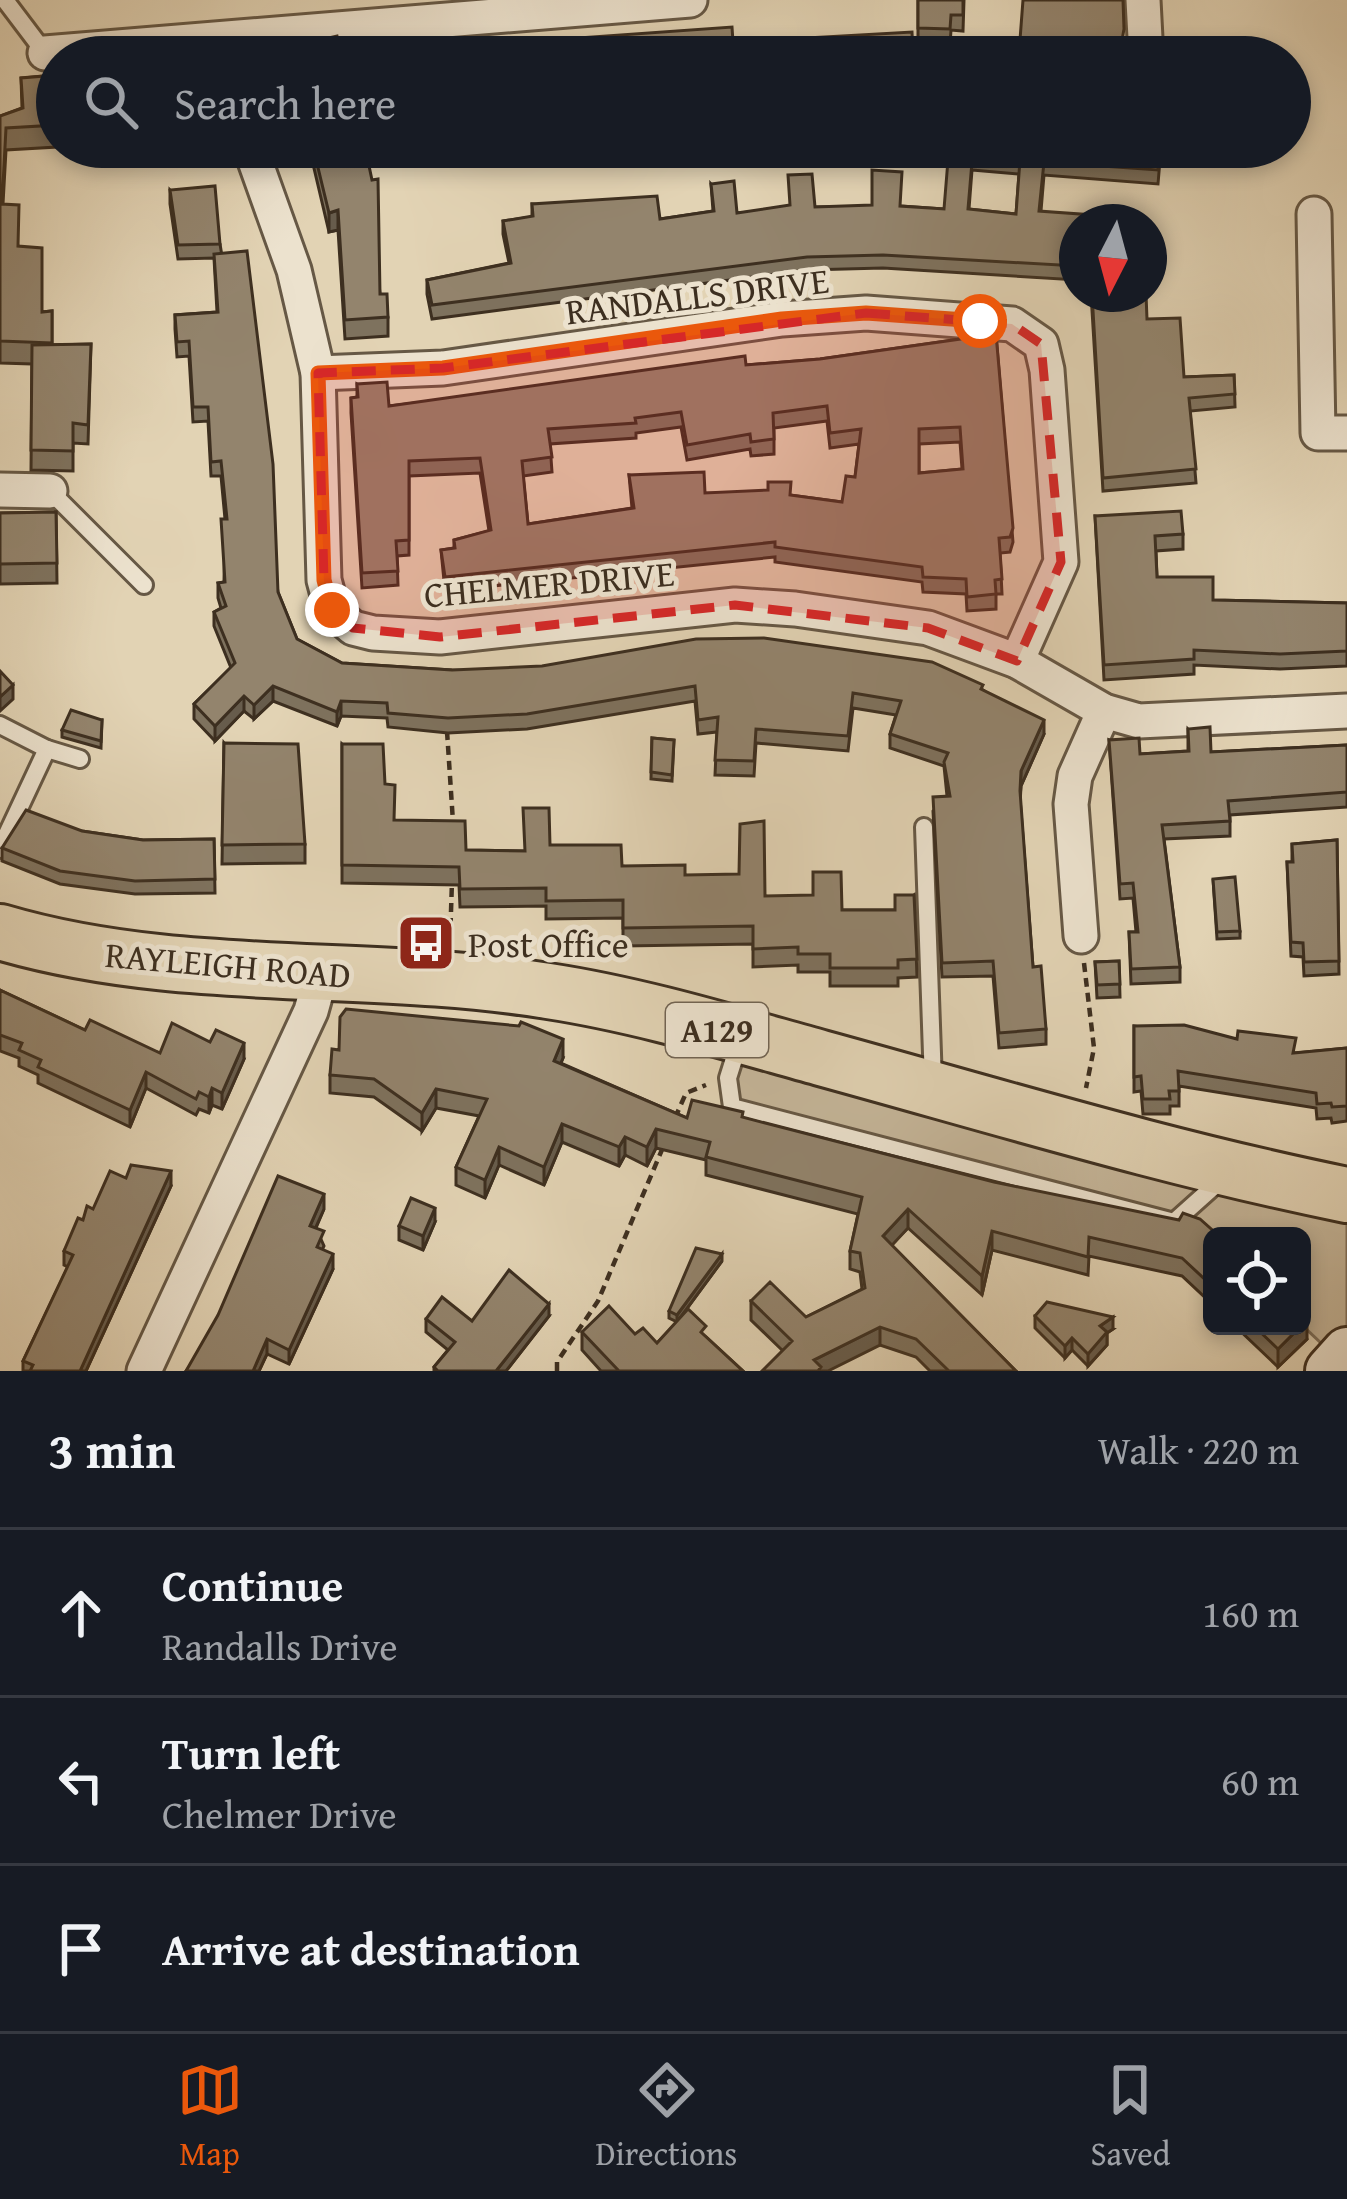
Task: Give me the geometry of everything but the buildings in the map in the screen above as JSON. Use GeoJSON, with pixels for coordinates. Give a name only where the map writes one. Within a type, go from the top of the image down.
{"type":"FeatureCollection","features":[{"type":"Feature","properties":{"kind":"main road","name":"RAYLEIGH ROAD"},"geometry":{"type":"LineString","coordinates":[[0,932],[95,953],[321,975],[449,977],[552,991],[734,1057],[933,1089],[1231,1172],[1347,1196]]}},
{"type":"Feature","properties":{"kind":"street"},"geometry":{"type":"LineString","coordinates":[[294,36],[458,8],[690,0]]}},
{"type":"Feature","properties":{"kind":"street"},"geometry":{"type":"LineString","coordinates":[[1143,0],[1145,36]]}},
{"type":"Feature","properties":{"kind":"street","name":"CHELMER DRIVE"},"geometry":{"type":"LineString","coordinates":[[258,168],[294,270],[318,373],[324,580],[332,610],[353,628],[440,637],[735,605],[928,628],[1017,661],[1104,711],[1138,722],[1347,711]]}},
{"type":"Feature","properties":{"kind":"street"},"geometry":{"type":"LineString","coordinates":[[1325,236],[1318,433],[1347,433]]}},
{"type":"Feature","properties":{"kind":"street","name":"RANDALLS DRIVE"},"geometry":{"type":"LineString","coordinates":[[318,373],[443,368],[782,319],[866,313],[1012,324],[1041,344],[1047,370],[1061,562],[1017,661]]}},
{"type":"Feature","properties":{"kind":"street"},"geometry":{"type":"LineString","coordinates":[[0,490],[50,491]]}},
{"type":"Feature","properties":{"kind":"street"},"geometry":{"type":"LineString","coordinates":[[1081,936],[1071,804],[1075,776],[1104,711]]}},
{"type":"Feature","properties":{"kind":"street"},"geometry":{"type":"LineString","coordinates":[[145,1371],[311,1011],[321,975]]}},
{"type":"Feature","properties":{"kind":"street"},"geometry":{"type":"LineString","coordinates":[[1330,1371],[1347,1352]]}},
{"type":"Feature","properties":{"kind":"lane"},"geometry":{"type":"LineString","coordinates":[[4,0],[36,41]]}},
{"type":"Feature","properties":{"kind":"lane"},"geometry":{"type":"LineString","coordinates":[[50,491],[144,585]]}},
{"type":"Feature","properties":{"kind":"lane"},"geometry":{"type":"LineString","coordinates":[[0,725],[47,749],[80,759]]}},
{"type":"Feature","properties":{"kind":"lane"},"geometry":{"type":"LineString","coordinates":[[0,849],[47,749]]}},
{"type":"Feature","properties":{"kind":"lane"},"geometry":{"type":"LineString","coordinates":[[924,827],[933,1089]]}},
{"type":"Feature","properties":{"kind":"lane"},"geometry":{"type":"LineString","coordinates":[[734,1057],[732,1107],[1174,1222],[1231,1172]]}},
{"type":"Feature","properties":{"kind":"path"},"geometry":{"type":"LineString","coordinates":[[446,723],[453,830]]}},
{"type":"Feature","properties":{"kind":"path"},"geometry":{"type":"LineString","coordinates":[[449,977],[452,860]]}},
{"type":"Feature","properties":{"kind":"path"},"geometry":{"type":"LineString","coordinates":[[1076,1129],[1094,1048],[1081,936]]}},
{"type":"Feature","properties":{"kind":"path"},"geometry":{"type":"LineString","coordinates":[[557,1371],[557,1362],[598,1301],[686,1093],[734,1057]]}},
{"type":"Feature","properties":{"kind":"highlighted area"},"geometry":{"type":"Polygon","coordinates":[[[866,313],[1012,324],[1041,344],[1047,370],[1061,562],[1017,661],[928,628],[735,605],[440,637],[353,628],[332,610],[324,580],[318,373],[443,368],[866,313]]]}},
{"type":"Feature","properties":{"kind":"shaded area"},"geometry":{"type":"Polygon","coordinates":[[[741,1036],[1347,1195],[1347,1337],[1340,1361],[1311,1334],[1311,1227],[1203,1227],[1203,1234],[732,1107],[741,1036]]]}},
{"type":"Feature","properties":{"kind":"place","name":"Post Office"},"geometry":{"type":"Point","coordinates":[426,943]}},
{"type":"Feature","properties":{"kind":"route"},"geometry":{"type":"LineString","coordinates":[[332,610],[324,580],[318,373],[443,368],[782,319],[866,313],[980,321]]}}]}
